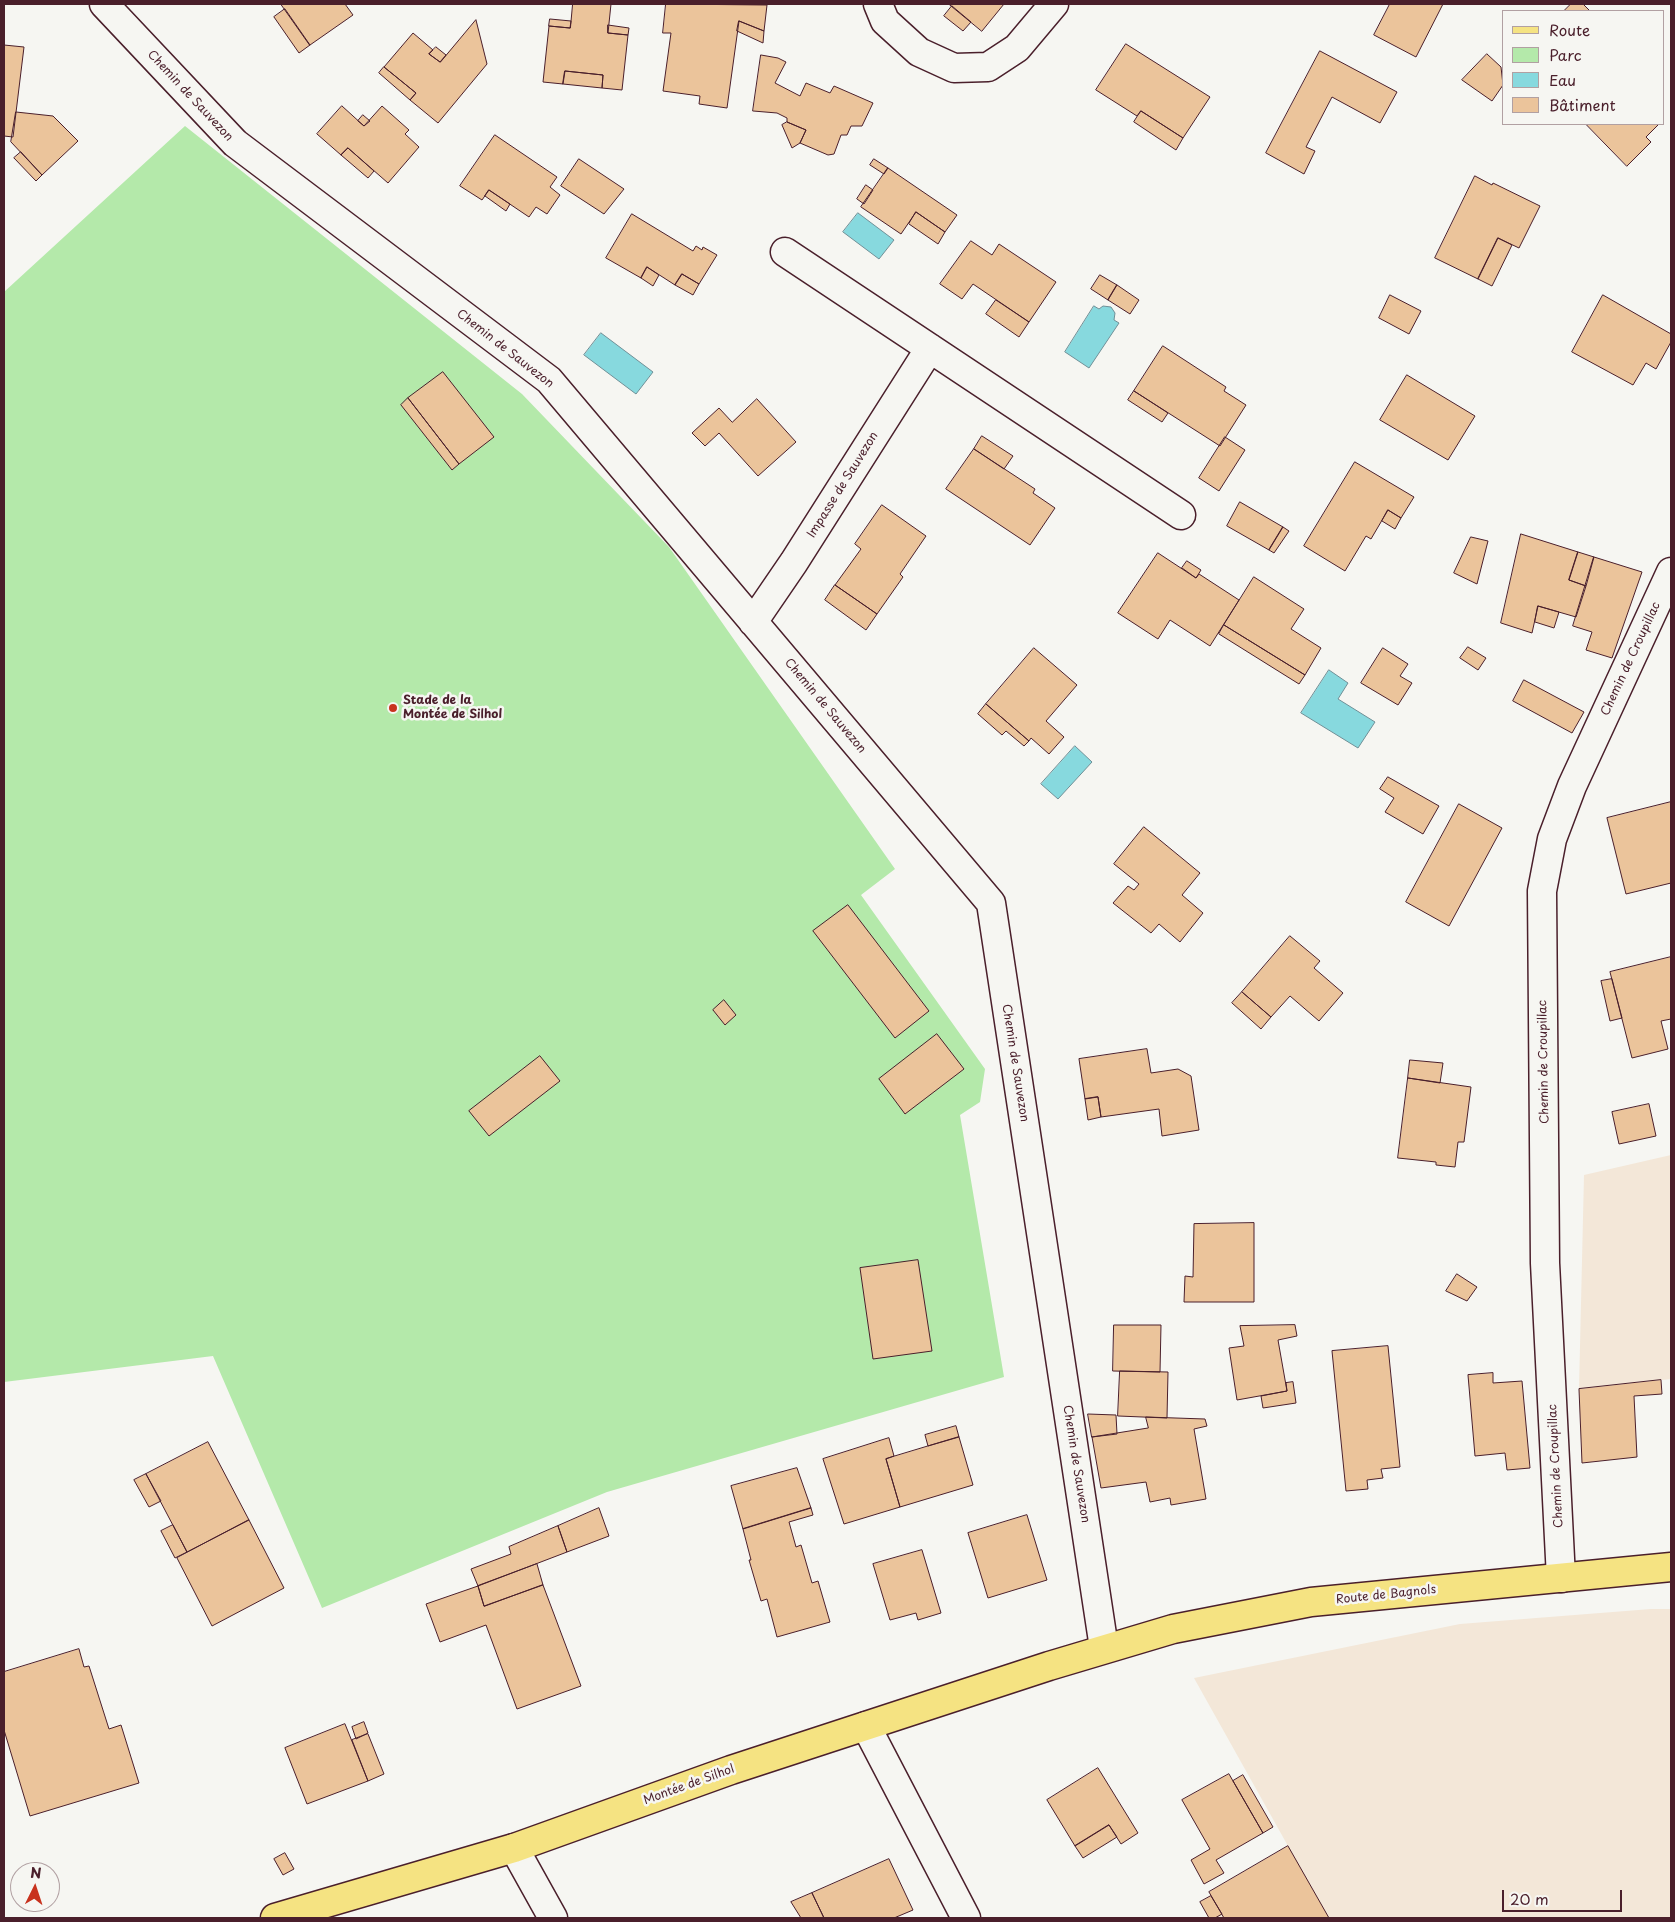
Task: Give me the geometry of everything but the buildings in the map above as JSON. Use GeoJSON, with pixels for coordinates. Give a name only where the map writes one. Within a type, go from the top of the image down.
{"type":"FeatureCollection","features":[{"type":"Feature","properties":{"kind":"main road","name":"Route de Bagnols"},"geometry":{"type":"LineString","coordinates":[[1104,1648],[1172,1628],[1311,1602],[1671,1566]]}},
{"type":"Feature","properties":{"kind":"main road","name":"Montée de Silhol"},"geometry":{"type":"LineString","coordinates":[[275,1918],[514,1848],[730,1770],[1104,1648]]}},
{"type":"Feature","properties":{"kind":"street","name":"Chemin de Sauvezon"},"geometry":{"type":"LineString","coordinates":[[104,4],[235,143],[548,380],[991,903],[1104,1648]]}},
{"type":"Feature","properties":{"kind":"street"},"geometry":{"type":"LineString","coordinates":[[878,4],[885,21],[919,52],[954,68],[988,67],[1017,48],[1054,4]]}},
{"type":"Feature","properties":{"kind":"street"},"geometry":{"type":"LineString","coordinates":[[785,252],[1181,515]]}},
{"type":"Feature","properties":{"kind":"street","name":"Impasse de Sauvezon"},"geometry":{"type":"LineString","coordinates":[[753,622],[794,562],[930,348]]}},
{"type":"Feature","properties":{"kind":"street","name":"Chemin de Croupillac"},"geometry":{"type":"LineString","coordinates":[[1561,1578],[1545,1263],[1542,890],[1552,839],[1572,786],[1671,572]]}},
{"type":"Feature","properties":{"kind":"street"},"geometry":{"type":"LineString","coordinates":[[866,1726],[966,1918]]}},
{"type":"Feature","properties":{"kind":"street"},"geometry":{"type":"LineString","coordinates":[[514,1848],[553,1918]]}},
{"type":"Feature","properties":{"kind":"shaded area"},"geometry":{"type":"Polygon","coordinates":[[[1671,1155],[1671,1379],[1579,1389],[1584,1175],[1671,1155]]]}},
{"type":"Feature","properties":{"kind":"shaded area"},"geometry":{"type":"Polygon","coordinates":[[[1671,1609],[1671,1918],[1209,1918],[1200,1902],[1288,1846],[1194,1678],[1460,1624],[1671,1609]]]}},
{"type":"Feature","properties":{"kind":"green space","name":"Stade de la Montée de Silhol"},"geometry":{"type":"Polygon","coordinates":[[[185,126],[522,394],[669,547],[895,869],[861,895],[985,1069],[980,1102],[960,1115],[1004,1377],[607,1492],[322,1608],[213,1356],[4,1382],[4,292],[185,126]]]}},
{"type":"Feature","properties":{"kind":"water"},"geometry":{"type":"Polygon","coordinates":[[[858,213],[894,240],[879,259],[843,232],[858,213]]]}},
{"type":"Feature","properties":{"kind":"water"},"geometry":{"type":"Polygon","coordinates":[[[1094,306],[1099,309],[1103,306],[1111,307],[1115,313],[1114,320],[1119,323],[1089,368],[1065,352],[1094,306]]]}},
{"type":"Feature","properties":{"kind":"water"},"geometry":{"type":"Polygon","coordinates":[[[601,333],[653,372],[636,394],[584,355],[601,333]]]}},
{"type":"Feature","properties":{"kind":"water"},"geometry":{"type":"Polygon","coordinates":[[[1329,670],[1348,683],[1338,699],[1375,722],[1358,748],[1301,713],[1329,670]]]}},
{"type":"Feature","properties":{"kind":"water"},"geometry":{"type":"Polygon","coordinates":[[[1075,746],[1092,762],[1058,799],[1041,784],[1075,746]]]}},
{"type":"Feature","properties":{"kind":"place","name":"Stade de la Montée de Silhol"},"geometry":{"type":"Point","coordinates":[393,708]}}]}
